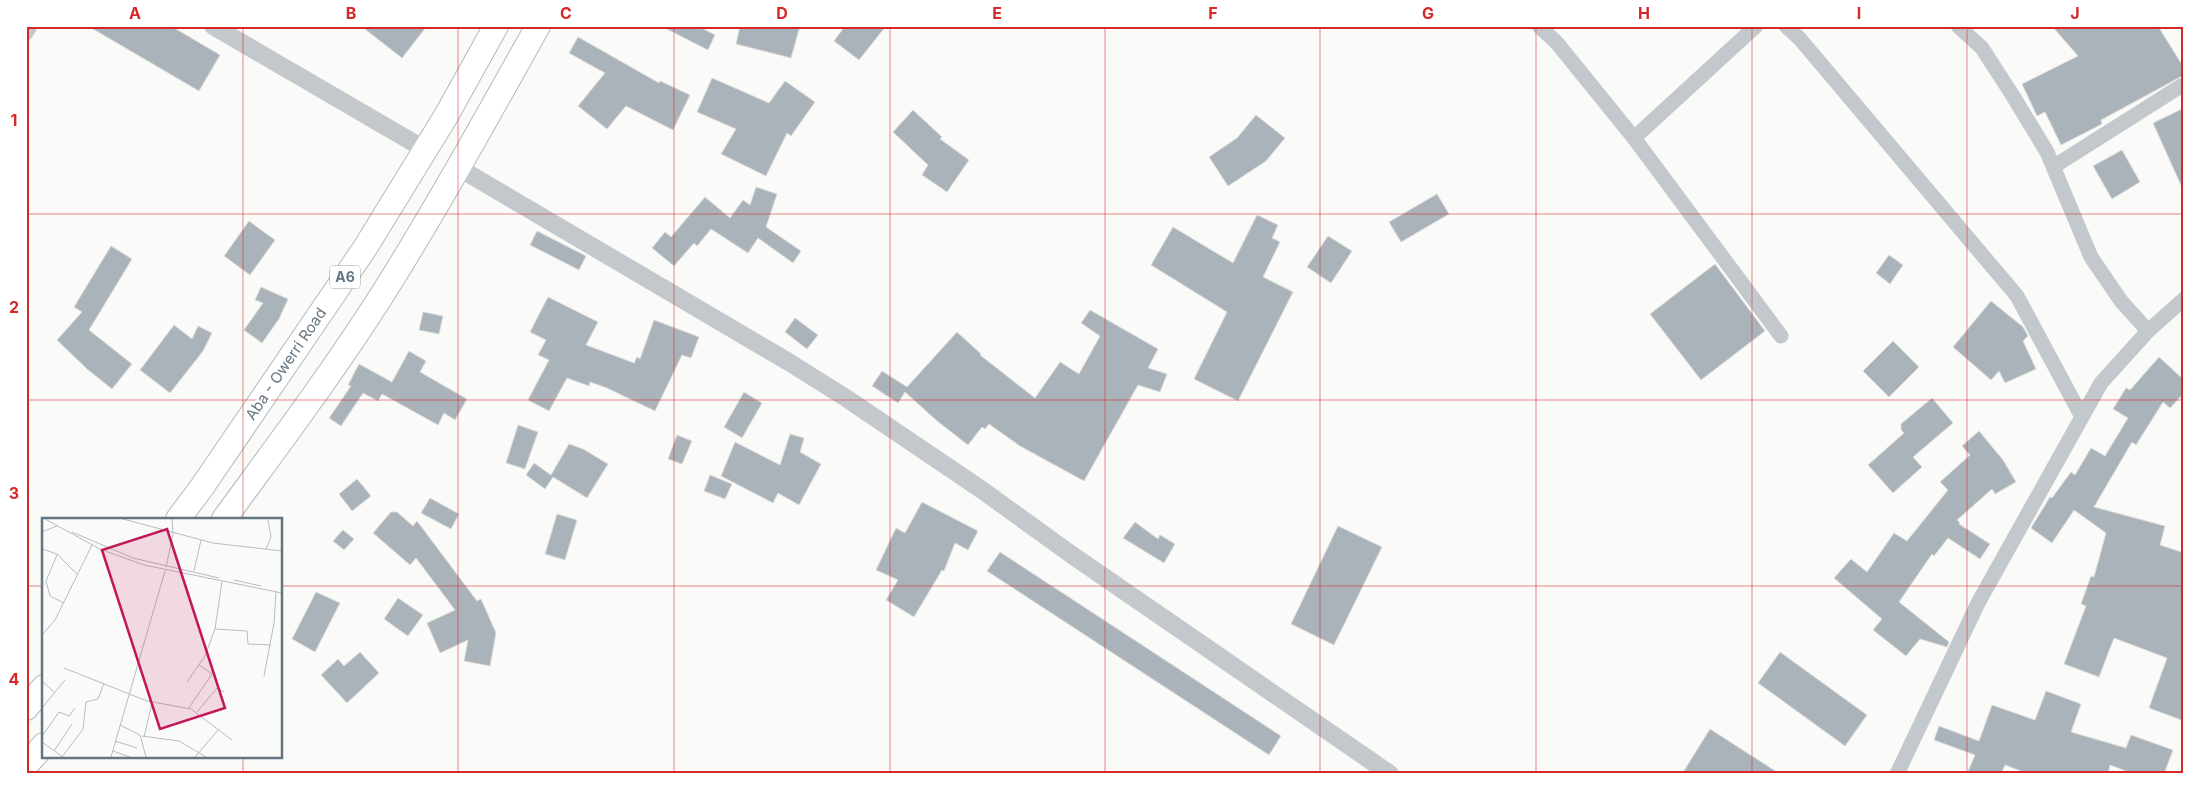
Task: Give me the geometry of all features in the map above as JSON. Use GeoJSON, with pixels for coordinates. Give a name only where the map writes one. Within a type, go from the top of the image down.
{"type":"FeatureCollection","features":[{"type":"Feature","properties":{"kind":"highway","name":"Aba - Owerri Road"},"geometry":{"type":"LineString","coordinates":[[179,518],[364,248],[426,150],[496,26]]}},
{"type":"Feature","properties":{"kind":"highway","name":"A6"},"geometry":{"type":"LineString","coordinates":[[225,518],[318,390],[376,304],[459,168],[538,26]]}},
{"type":"Feature","properties":{"kind":"highway"},"geometry":{"type":"LineString","coordinates":[[26,708],[42,689]]}},
{"type":"Feature","properties":{"kind":"highway"},"geometry":{"type":"LineString","coordinates":[[26,765],[42,747]]}},
{"type":"Feature","properties":{"kind":"street"},"geometry":{"type":"LineString","coordinates":[[26,33],[30,26]]}},
{"type":"Feature","properties":{"kind":"street"},"geometry":{"type":"LineString","coordinates":[[212,26],[426,150]]}},
{"type":"Feature","properties":{"kind":"street"},"geometry":{"type":"LineString","coordinates":[[1539,26],[1557,43],[1634,138],[1781,336]]}},
{"type":"Feature","properties":{"kind":"street"},"geometry":{"type":"LineString","coordinates":[[1634,138],[1756,26]]}},
{"type":"Feature","properties":{"kind":"street"},"geometry":{"type":"LineString","coordinates":[[1786,26],[1800,39],[2017,296],[2082,417]]}},
{"type":"Feature","properties":{"kind":"street"},"geometry":{"type":"LineString","coordinates":[[1958,26],[1982,48],[2047,152],[2091,257],[2120,301],[2148,331]]}},
{"type":"Feature","properties":{"kind":"street"},"geometry":{"type":"LineString","coordinates":[[2053,167],[2180,86]]}},
{"type":"Feature","properties":{"kind":"street"},"geometry":{"type":"LineString","coordinates":[[459,168],[846,398],[982,490],[1072,555],[1390,774]]}},
{"type":"Feature","properties":{"kind":"street"},"geometry":{"type":"LineString","coordinates":[[1897,774],[1975,609],[2101,383],[2148,331],[2184,299]]}},
{"type":"Feature","properties":{"kind":"building"},"geometry":{"type":"Polygon","coordinates":[[[88,26],[171,26],[220,55],[199,91],[88,26]]]}},
{"type":"Feature","properties":{"kind":"building"},"geometry":{"type":"Polygon","coordinates":[[[361,26],[427,26],[402,58],[361,26]]]}},
{"type":"Feature","properties":{"kind":"building"},"geometry":{"type":"Polygon","coordinates":[[[661,26],[698,26],[715,35],[708,50],[661,26]]]}},
{"type":"Feature","properties":{"kind":"building"},"geometry":{"type":"Polygon","coordinates":[[[740,26],[800,26],[791,58],[736,44],[740,26]]]}},
{"type":"Feature","properties":{"kind":"building"},"geometry":{"type":"Polygon","coordinates":[[[845,26],[886,26],[859,60],[834,41],[845,26]]]}},
{"type":"Feature","properties":{"kind":"building"},"geometry":{"type":"Polygon","coordinates":[[[2052,26],[2158,26],[2184,68],[2184,75],[2101,120],[2102,124],[2061,145],[2045,112],[2037,116],[2022,84],[2078,56],[2052,26]]]}},
{"type":"Feature","properties":{"kind":"building"},"geometry":{"type":"Polygon","coordinates":[[[578,37],[659,83],[660,81],[690,95],[673,130],[626,106],[607,129],[578,106],[605,73],[569,53],[578,37]]]}},
{"type":"Feature","properties":{"kind":"building"},"geometry":{"type":"Polygon","coordinates":[[[712,78],[769,103],[785,81],[815,102],[791,136],[787,133],[766,176],[721,154],[736,129],[697,112],[712,78]]]}},
{"type":"Feature","properties":{"kind":"building"},"geometry":{"type":"Polygon","coordinates":[[[2184,108],[2184,192],[2153,123],[2184,108]]]}},
{"type":"Feature","properties":{"kind":"building"},"geometry":{"type":"Polygon","coordinates":[[[913,110],[942,137],[940,139],[969,160],[947,192],[922,175],[928,165],[893,132],[913,110]]]}},
{"type":"Feature","properties":{"kind":"building"},"geometry":{"type":"Polygon","coordinates":[[[1256,115],[1285,138],[1266,161],[1228,186],[1209,157],[1237,138],[1256,115]]]}},
{"type":"Feature","properties":{"kind":"building"},"geometry":{"type":"Polygon","coordinates":[[[2122,150],[2140,182],[2112,199],[2093,166],[2122,150]]]}},
{"type":"Feature","properties":{"kind":"building"},"geometry":{"type":"Polygon","coordinates":[[[756,187],[777,194],[766,227],[801,251],[793,263],[758,238],[748,253],[711,229],[697,246],[694,243],[674,266],[652,248],[665,232],[671,237],[705,197],[730,218],[743,200],[750,205],[756,187]]]}},
{"type":"Feature","properties":{"kind":"building"},"geometry":{"type":"Polygon","coordinates":[[[1437,194],[1449,214],[1401,242],[1389,222],[1437,194]]]}},
{"type":"Feature","properties":{"kind":"building"},"geometry":{"type":"Polygon","coordinates":[[[1257,215],[1278,225],[1272,238],[1280,242],[1263,277],[1293,292],[1238,401],[1194,379],[1227,312],[1151,265],[1173,227],[1233,263],[1257,215]]]}},
{"type":"Feature","properties":{"kind":"building"},"geometry":{"type":"Polygon","coordinates":[[[249,221],[275,240],[250,275],[224,256],[249,221]]]}},
{"type":"Feature","properties":{"kind":"building"},"geometry":{"type":"Polygon","coordinates":[[[537,231],[586,256],[579,270],[530,245],[537,231]]]}},
{"type":"Feature","properties":{"kind":"building"},"geometry":{"type":"Polygon","coordinates":[[[1328,236],[1352,251],[1331,283],[1307,267],[1328,236]]]}},
{"type":"Feature","properties":{"kind":"building"},"geometry":{"type":"Polygon","coordinates":[[[111,246],[132,259],[89,330],[132,364],[112,389],[87,369],[57,340],[82,312],[74,307],[111,246]]]}},
{"type":"Feature","properties":{"kind":"building"},"geometry":{"type":"Polygon","coordinates":[[[1889,255],[1903,265],[1890,284],[1876,273],[1889,255]]]}},
{"type":"Feature","properties":{"kind":"building"},"geometry":{"type":"Polygon","coordinates":[[[1715,264],[1765,331],[1701,380],[1650,314],[1715,264]]]}},
{"type":"Feature","properties":{"kind":"building"},"geometry":{"type":"Polygon","coordinates":[[[261,287],[288,299],[279,319],[262,343],[244,330],[263,303],[255,300],[261,287]]]}},
{"type":"Feature","properties":{"kind":"building"},"geometry":{"type":"Polygon","coordinates":[[[548,297],[598,322],[586,345],[634,363],[637,357],[640,359],[654,320],[699,337],[691,358],[682,355],[655,411],[607,388],[590,382],[589,386],[567,378],[549,411],[528,400],[549,360],[538,355],[546,340],[530,332],[548,297]]]}},
{"type":"Feature","properties":{"kind":"building"},"geometry":{"type":"Polygon","coordinates":[[[1991,301],[2023,327],[2028,336],[2023,341],[2036,369],[2005,383],[1999,371],[1991,380],[1953,347],[1991,301]]]}},
{"type":"Feature","properties":{"kind":"building"},"geometry":{"type":"Polygon","coordinates":[[[1090,310],[1158,349],[1148,368],[1167,374],[1160,392],[1138,385],[1084,481],[1020,446],[989,424],[985,429],[982,427],[968,445],[905,392],[898,403],[872,386],[882,371],[907,387],[957,332],[980,355],[1035,398],[1060,362],[1079,374],[1100,336],[1081,323],[1090,310]]]}},
{"type":"Feature","properties":{"kind":"building"},"geometry":{"type":"Polygon","coordinates":[[[423,312],[443,316],[439,334],[419,330],[423,312]]]}},
{"type":"Feature","properties":{"kind":"building"},"geometry":{"type":"Polygon","coordinates":[[[795,318],[818,335],[807,349],[785,332],[795,318]]]}},
{"type":"Feature","properties":{"kind":"building"},"geometry":{"type":"Polygon","coordinates":[[[174,325],[192,339],[198,326],[212,333],[203,351],[170,393],[140,370],[174,325]]]}},
{"type":"Feature","properties":{"kind":"building"},"geometry":{"type":"Polygon","coordinates":[[[1893,341],[1919,367],[1889,397],[1863,371],[1893,341]]]}},
{"type":"Feature","properties":{"kind":"building"},"geometry":{"type":"Polygon","coordinates":[[[409,351],[426,361],[420,372],[467,399],[455,420],[444,413],[438,425],[382,394],[378,401],[363,393],[341,426],[329,418],[351,386],[348,385],[359,364],[392,382],[409,351]]]}},
{"type":"Feature","properties":{"kind":"building"},"geometry":{"type":"Polygon","coordinates":[[[2159,357],[2184,380],[2184,393],[2170,408],[2163,402],[2136,445],[2132,442],[2094,507],[2165,526],[2160,545],[2184,553],[2184,721],[2149,708],[2167,658],[2114,638],[2099,677],[2064,664],[2086,606],[2081,604],[2091,576],[2094,577],[2106,533],[2074,510],[2052,543],[2031,528],[2050,497],[2052,498],[2071,472],[2075,475],[2091,448],[2105,456],[2128,418],[2113,409],[2126,388],[2130,390],[2159,357]]]}},
{"type":"Feature","properties":{"kind":"building"},"geometry":{"type":"Polygon","coordinates":[[[744,392],[762,403],[742,438],[724,427],[744,392]]]}},
{"type":"Feature","properties":{"kind":"building"},"geometry":{"type":"Polygon","coordinates":[[[1932,398],[1953,423],[1913,457],[1922,467],[1893,493],[1868,465],[1904,433],[1901,430],[1901,424],[1932,398]]]}},
{"type":"Feature","properties":{"kind":"building"},"geometry":{"type":"Polygon","coordinates":[[[518,425],[538,432],[525,469],[506,463],[518,425]]]}},
{"type":"Feature","properties":{"kind":"building"},"geometry":{"type":"Polygon","coordinates":[[[1979,431],[2003,460],[2016,482],[1995,494],[1992,489],[1957,520],[1959,524],[1990,544],[1980,559],[1948,538],[1934,556],[1932,554],[1899,602],[1949,642],[1947,647],[1920,639],[1906,656],[1873,630],[1882,619],[1834,578],[1851,559],[1867,572],[1894,533],[1907,541],[1948,490],[1940,482],[1970,455],[1962,446],[1979,431]]]}},
{"type":"Feature","properties":{"kind":"building"},"geometry":{"type":"Polygon","coordinates":[[[790,434],[804,438],[800,452],[821,464],[799,505],[778,493],[773,503],[721,476],[735,442],[780,465],[790,434]]]}},
{"type":"Feature","properties":{"kind":"building"},"geometry":{"type":"Polygon","coordinates":[[[677,435],[692,441],[682,464],[668,459],[677,435]]]}},
{"type":"Feature","properties":{"kind":"building"},"geometry":{"type":"Polygon","coordinates":[[[569,444],[583,449],[608,464],[587,498],[553,477],[545,489],[526,475],[534,463],[551,475],[569,444]]]}},
{"type":"Feature","properties":{"kind":"building"},"geometry":{"type":"Polygon","coordinates":[[[710,475],[732,484],[725,499],[704,491],[710,475]]]}},
{"type":"Feature","properties":{"kind":"building"},"geometry":{"type":"Polygon","coordinates":[[[357,479],[371,496],[352,511],[339,494],[357,479]]]}},
{"type":"Feature","properties":{"kind":"building"},"geometry":{"type":"Polygon","coordinates":[[[430,498],[459,514],[451,529],[421,513],[430,498]]]}},
{"type":"Feature","properties":{"kind":"building"},"geometry":{"type":"Polygon","coordinates":[[[922,502],[978,531],[968,550],[955,543],[944,571],[942,570],[914,617],[886,600],[898,580],[876,570],[896,528],[905,533],[922,502]]]}},
{"type":"Feature","properties":{"kind":"building"},"geometry":{"type":"Polygon","coordinates":[[[391,512],[397,512],[413,526],[417,521],[477,601],[481,599],[496,633],[490,666],[464,661],[468,640],[440,653],[427,623],[455,610],[416,558],[410,565],[373,533],[391,512]]]}},
{"type":"Feature","properties":{"kind":"building"},"geometry":{"type":"Polygon","coordinates":[[[557,514],[577,520],[565,560],[545,554],[557,514]]]}},
{"type":"Feature","properties":{"kind":"building"},"geometry":{"type":"Polygon","coordinates":[[[1135,522],[1158,539],[1160,535],[1175,544],[1164,563],[1123,538],[1135,522]]]}},
{"type":"Feature","properties":{"kind":"building"},"geometry":{"type":"Polygon","coordinates":[[[1338,526],[1382,547],[1334,645],[1291,624],[1338,526]]]}},
{"type":"Feature","properties":{"kind":"building"},"geometry":{"type":"Polygon","coordinates":[[[343,530],[354,539],[344,550],[333,541],[343,530]]]}},
{"type":"Feature","properties":{"kind":"building"},"geometry":{"type":"Polygon","coordinates":[[[1000,552],[1281,736],[1269,755],[987,571],[1000,552]]]}},
{"type":"Feature","properties":{"kind":"building"},"geometry":{"type":"Polygon","coordinates":[[[316,592],[340,603],[315,652],[292,639],[316,592]]]}},
{"type":"Feature","properties":{"kind":"building"},"geometry":{"type":"Polygon","coordinates":[[[398,598],[423,615],[408,636],[384,619],[398,598]]]}},
{"type":"Feature","properties":{"kind":"building"},"geometry":{"type":"Polygon","coordinates":[[[360,652],[379,673],[347,703],[321,675],[338,659],[344,666],[360,652]]]}},
{"type":"Feature","properties":{"kind":"building"},"geometry":{"type":"Polygon","coordinates":[[[1780,652],[1867,715],[1845,746],[1758,683],[1780,652]]]}},
{"type":"Feature","properties":{"kind":"building"},"geometry":{"type":"Polygon","coordinates":[[[2046,691],[2081,704],[2071,732],[2126,748],[2131,735],[2173,750],[2164,774],[2134,774],[2110,765],[2108,774],[2029,774],[2005,765],[2001,774],[1967,774],[1975,755],[1934,740],[1939,726],[1979,741],[1992,705],[2035,720],[2046,691]]]}},
{"type":"Feature","properties":{"kind":"building"},"geometry":{"type":"Polygon","coordinates":[[[1710,729],[1780,774],[1682,774],[1710,729]]]}}]}
